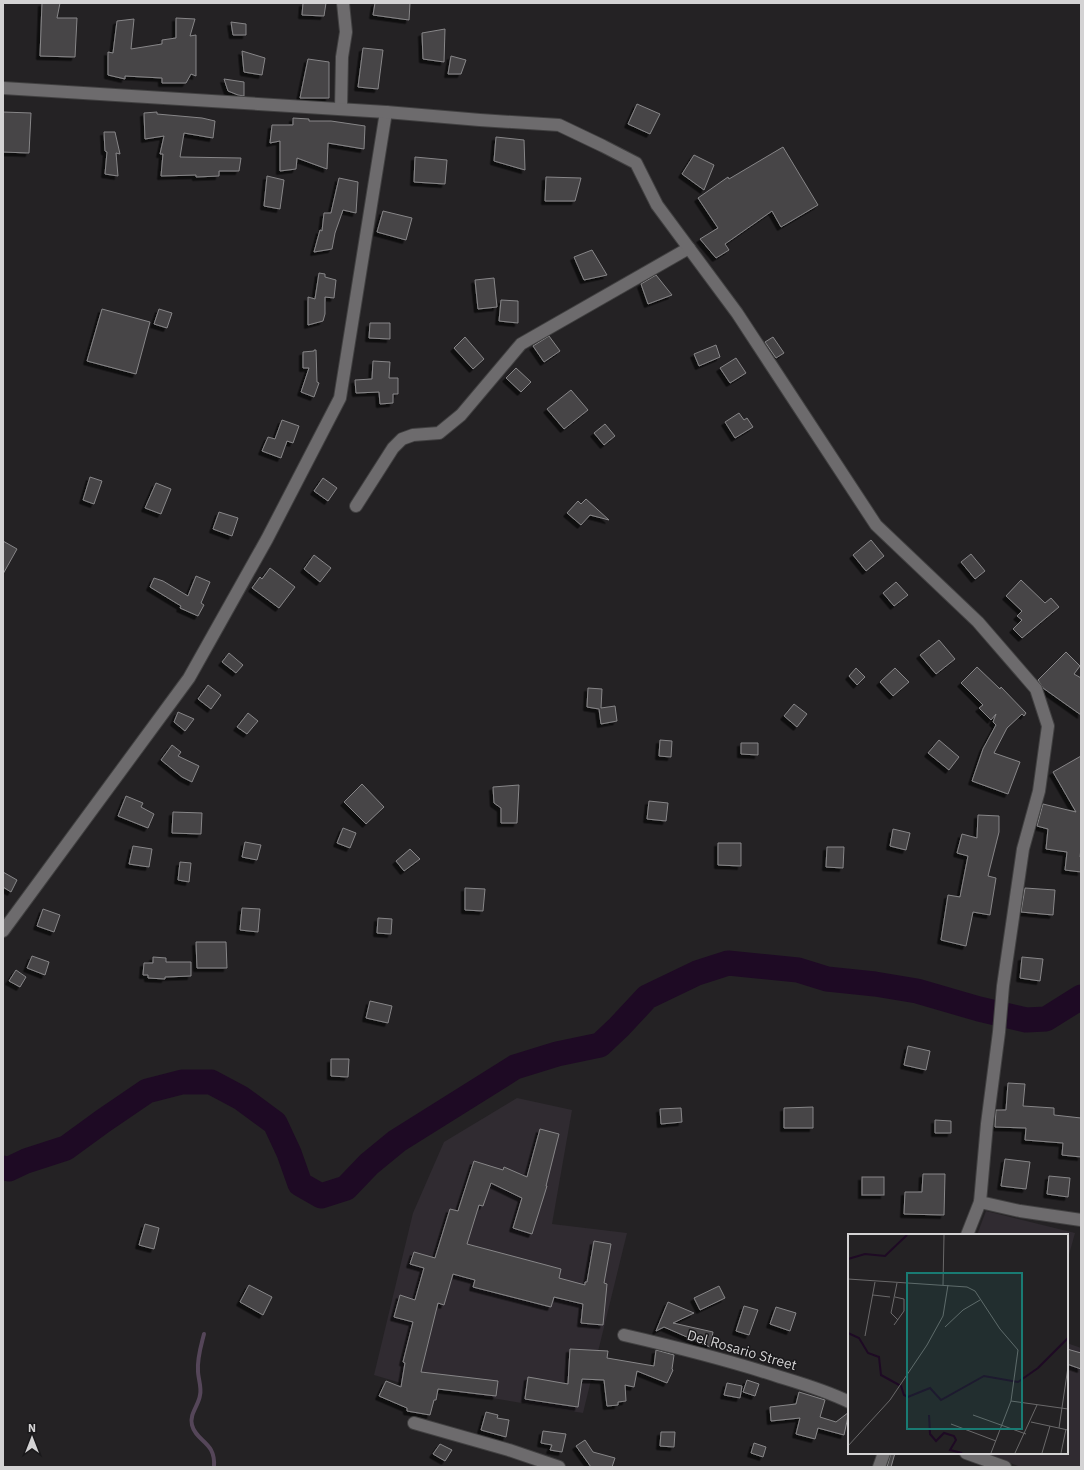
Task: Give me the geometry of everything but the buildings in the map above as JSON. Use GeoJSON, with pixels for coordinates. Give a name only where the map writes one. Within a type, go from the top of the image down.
{"type":"FeatureCollection","features":[{"type":"Feature","properties":{"kind":"street"},"geometry":{"type":"LineString","coordinates":[[341,109],[342,57],[346,32],[344,3]]}},
{"type":"Feature","properties":{"kind":"street"},"geometry":{"type":"LineString","coordinates":[[3,88],[341,109],[559,125],[636,163],[657,205],[737,313],[876,525],[978,622],[1036,689],[1048,726],[1039,791],[1023,849],[1003,986],[999,1032],[987,1124],[980,1202],[967,1234]]}},
{"type":"Feature","properties":{"kind":"street"},"geometry":{"type":"LineString","coordinates":[[3,931],[188,678],[267,539],[340,398],[386,112]]}},
{"type":"Feature","properties":{"kind":"street"},"geometry":{"type":"LineString","coordinates":[[356,506],[393,448],[402,439],[413,435],[439,433],[461,415],[521,344],[689,248]]}},
{"type":"Feature","properties":{"kind":"street"},"geometry":{"type":"LineString","coordinates":[[980,1202],[1020,1211],[1081,1220]]}},
{"type":"Feature","properties":{"kind":"street","name":"Del Rosario Street"},"geometry":{"type":"LineString","coordinates":[[624,1335],[714,1356],[805,1384],[848,1402]]}},
{"type":"Feature","properties":{"kind":"street"},"geometry":{"type":"LineString","coordinates":[[414,1423],[509,1450],[559,1467]]}},
{"type":"Feature","properties":{"kind":"street"},"geometry":{"type":"LineString","coordinates":[[879,1467],[884,1454]]}},
{"type":"Feature","properties":{"kind":"street"},"geometry":{"type":"LineString","coordinates":[[969,1454],[1005,1467]]}},
{"type":"Feature","properties":{"kind":"shaded area"},"geometry":{"type":"Polygon","coordinates":[[[517,1098],[572,1110],[552,1224],[627,1233],[583,1413],[401,1383],[374,1375],[413,1213],[444,1142],[517,1098]]]}},
{"type":"Feature","properties":{"kind":"shaded area"},"geometry":{"type":"Polygon","coordinates":[[[986,1211],[1075,1233],[1068,1258],[1068,1234],[977,1234],[986,1211]]]}},
{"type":"Feature","properties":{"kind":"shaded area"},"geometry":{"type":"Polygon","coordinates":[[[1068,1343],[1081,1348],[1081,1467],[1021,1467],[986,1454],[1068,1454],[1068,1343]]]}},
{"type":"Feature","properties":{"kind":"waterway"},"geometry":{"type":"LineString","coordinates":[[3,1168],[9,1169],[26,1161],[66,1148],[147,1091],[182,1082],[211,1082],[241,1098],[275,1123],[289,1153],[300,1184],[321,1196],[346,1188],[369,1164],[397,1141],[515,1067],[557,1054],[600,1045],[647,997],[697,973],[728,963],[798,970],[827,979],[875,984],[917,991],[979,1009],[1026,1020],[1046,1019],[1081,997]]}},
{"type":"Feature","properties":{"kind":"waterway"},"geometry":{"type":"LineString","coordinates":[[204,1334],[198,1361],[200,1386],[199,1399],[191,1421],[194,1431],[212,1452],[214,1467]]}}]}
